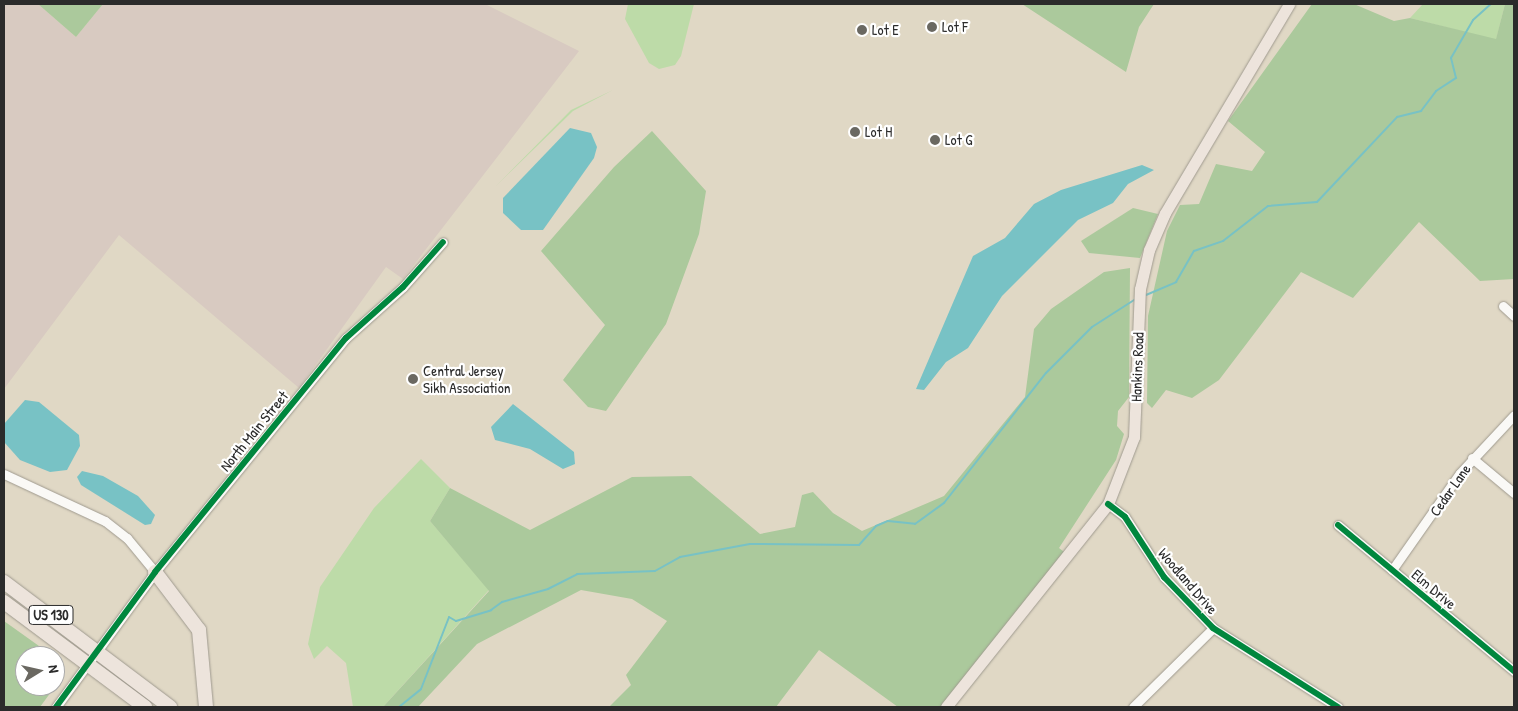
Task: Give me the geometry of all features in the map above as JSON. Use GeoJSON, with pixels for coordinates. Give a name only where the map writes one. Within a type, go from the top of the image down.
{"type":"FeatureCollection","features":[{"type":"Feature","properties":{"kind":"highway"},"geometry":{"type":"LineString","coordinates":[[155,572],[199,630],[206,707]]}},
{"type":"Feature","properties":{"kind":"highway","name":"US 130"},"geometry":{"type":"LineString","coordinates":[[4,582],[98,649],[170,707]]}},
{"type":"Feature","properties":{"kind":"highway","name":"US 130"},"geometry":{"type":"LineString","coordinates":[[4,602],[89,662],[145,707]]}},
{"type":"Feature","properties":{"kind":"highway"},"geometry":{"type":"LineString","coordinates":[[112,681],[130,707]]}},
{"type":"Feature","properties":{"kind":"main road","name":"Hankins Road"},"geometry":{"type":"LineString","coordinates":[[946,707],[1108,504],[1134,437],[1140,289],[1152,243],[1164,213],[1289,4]]}},
{"type":"Feature","properties":{"kind":"street","name":"North Main Street"},"geometry":{"type":"LineString","coordinates":[[56,707],[155,572],[346,338],[403,287],[443,242]]}},
{"type":"Feature","properties":{"kind":"street"},"geometry":{"type":"LineString","coordinates":[[1503,306],[1514,316]]}},
{"type":"Feature","properties":{"kind":"street","name":"Cedar Lane"},"geometry":{"type":"LineString","coordinates":[[1392,570],[1472,458],[1514,415]]}},
{"type":"Feature","properties":{"kind":"street"},"geometry":{"type":"LineString","coordinates":[[1472,458],[1514,493]]}},
{"type":"Feature","properties":{"kind":"street"},"geometry":{"type":"LineString","coordinates":[[4,474],[105,521],[127,538],[155,572]]}},
{"type":"Feature","properties":{"kind":"street","name":"Woodland Drive"},"geometry":{"type":"LineString","coordinates":[[1108,504],[1125,517],[1164,577],[1213,628],[1338,707]]}},
{"type":"Feature","properties":{"kind":"street","name":"Elm Drive"},"geometry":{"type":"LineString","coordinates":[[1338,525],[1514,671]]}},
{"type":"Feature","properties":{"kind":"street"},"geometry":{"type":"LineString","coordinates":[[1133,707],[1213,628]]}},
{"type":"Feature","properties":{"kind":"shaded area"},"geometry":{"type":"Polygon","coordinates":[[[4,4],[38,4],[76,37],[103,4],[485,4],[579,51],[403,279],[386,267],[299,388],[119,235],[4,389],[4,4]]]}},
{"type":"Feature","properties":{"kind":"green space"},"geometry":{"type":"Polygon","coordinates":[[[38,4],[103,4],[76,37],[38,4]]]}},
{"type":"Feature","properties":{"kind":"green space"},"geometry":{"type":"Polygon","coordinates":[[[628,4],[694,4],[681,56],[675,65],[659,69],[649,63],[625,19],[628,4]]]}},
{"type":"Feature","properties":{"kind":"green space"},"geometry":{"type":"Polygon","coordinates":[[[1022,4],[1154,4],[1139,27],[1126,72],[1022,4]]]}},
{"type":"Feature","properties":{"kind":"green space"},"geometry":{"type":"Polygon","coordinates":[[[1312,4],[1354,4],[1394,21],[1410,18],[1496,39],[1505,4],[1514,4],[1514,279],[1480,281],[1419,222],[1353,298],[1301,272],[1219,380],[1192,398],[1166,390],[1152,408],[1147,403],[1148,316],[1167,231],[1180,205],[1199,204],[1216,164],[1252,171],[1265,152],[1228,121],[1312,4]]]}},
{"type":"Feature","properties":{"kind":"green space"},"geometry":{"type":"Polygon","coordinates":[[[1423,4],[1505,4],[1496,40],[1410,18],[1423,4]]]}},
{"type":"Feature","properties":{"kind":"green space"},"geometry":{"type":"Polygon","coordinates":[[[613,90],[573,111],[496,186],[571,110],[613,90]]]}},
{"type":"Feature","properties":{"kind":"green space"},"geometry":{"type":"Polygon","coordinates":[[[652,131],[706,191],[699,234],[666,324],[606,411],[588,407],[563,380],[605,325],[541,251],[614,167],[652,131]]]}},
{"type":"Feature","properties":{"kind":"green space"},"geometry":{"type":"Polygon","coordinates":[[[1133,208],[1158,214],[1140,258],[1089,253],[1081,241],[1133,208]]]}},
{"type":"Feature","properties":{"kind":"green space"},"geometry":{"type":"Polygon","coordinates":[[[1130,268],[1129,397],[1118,411],[1117,426],[1124,434],[1116,460],[1059,548],[1068,555],[946,707],[898,707],[819,650],[776,707],[609,707],[631,685],[626,675],[667,621],[632,599],[581,590],[477,644],[418,707],[383,707],[489,591],[430,521],[450,488],[530,530],[632,477],[691,476],[760,534],[795,527],[802,495],[813,492],[833,513],[862,531],[944,496],[1025,397],[1034,329],[1051,309],[1104,272],[1130,268]]]}},
{"type":"Feature","properties":{"kind":"green space"},"geometry":{"type":"Polygon","coordinates":[[[421,459],[450,488],[430,521],[489,590],[383,707],[353,707],[346,663],[327,646],[314,659],[308,644],[320,587],[374,508],[421,459]]]}},
{"type":"Feature","properties":{"kind":"green space"},"geometry":{"type":"Polygon","coordinates":[[[4,621],[39,646],[15,646],[15,696],[48,696],[40,707],[4,707],[4,621]]]}},
{"type":"Feature","properties":{"kind":"water"},"geometry":{"type":"Polygon","coordinates":[[[570,128],[591,133],[597,147],[594,158],[543,230],[521,230],[503,213],[503,198],[570,128]]]}},
{"type":"Feature","properties":{"kind":"water"},"geometry":{"type":"Polygon","coordinates":[[[1142,165],[1154,170],[1128,184],[1113,203],[1078,220],[1002,296],[968,348],[946,362],[924,390],[916,389],[973,256],[1005,238],[1034,204],[1061,190],[1142,165]]]}},
{"type":"Feature","properties":{"kind":"water"},"geometry":{"type":"Polygon","coordinates":[[[25,400],[39,402],[79,435],[80,446],[67,470],[50,472],[20,460],[4,442],[4,424],[25,400]]]}},
{"type":"Feature","properties":{"kind":"water"},"geometry":{"type":"Polygon","coordinates":[[[513,404],[574,452],[575,464],[563,469],[530,449],[495,440],[491,427],[513,404]]]}},
{"type":"Feature","properties":{"kind":"water"},"geometry":{"type":"Polygon","coordinates":[[[82,471],[103,476],[138,496],[155,515],[151,524],[145,525],[81,485],[77,477],[82,471]]]}},
{"type":"Feature","properties":{"kind":"waterway"},"geometry":{"type":"LineString","coordinates":[[1146,295],[1176,282],[1194,251],[1223,241],[1268,206],[1317,202],[1397,117],[1421,111],[1436,91],[1456,78],[1451,58],[1473,20],[1491,4]]}},
{"type":"Feature","properties":{"kind":"waterway"},"geometry":{"type":"LineString","coordinates":[[399,707],[421,689],[449,617],[456,621],[491,610],[502,602],[548,589],[577,574],[655,571],[680,557],[750,544],[859,545],[876,526],[888,521],[915,524],[944,503],[1046,373],[1092,327],[1134,300]]}},
{"type":"Feature","properties":{"kind":"cycle path"},"geometry":{"type":"LineString","coordinates":[[56,707],[155,572],[346,338],[403,287],[443,242]]}},
{"type":"Feature","properties":{"kind":"cycle path"},"geometry":{"type":"LineString","coordinates":[[1108,504],[1125,517],[1164,577],[1213,628],[1338,707]]}},
{"type":"Feature","properties":{"kind":"cycle path"},"geometry":{"type":"LineString","coordinates":[[1338,525],[1514,671]]}},
{"type":"Feature","properties":{"kind":"place","name":"Lot F"},"geometry":{"type":"Point","coordinates":[932,27]}},
{"type":"Feature","properties":{"kind":"place","name":"Lot E"},"geometry":{"type":"Point","coordinates":[862,30]}},
{"type":"Feature","properties":{"kind":"place","name":"Lot H"},"geometry":{"type":"Point","coordinates":[855,132]}},
{"type":"Feature","properties":{"kind":"place","name":"Lot G"},"geometry":{"type":"Point","coordinates":[935,140]}},
{"type":"Feature","properties":{"kind":"place","name":"Central Jersey Sikh Association"},"geometry":{"type":"Point","coordinates":[413,379]}}]}
